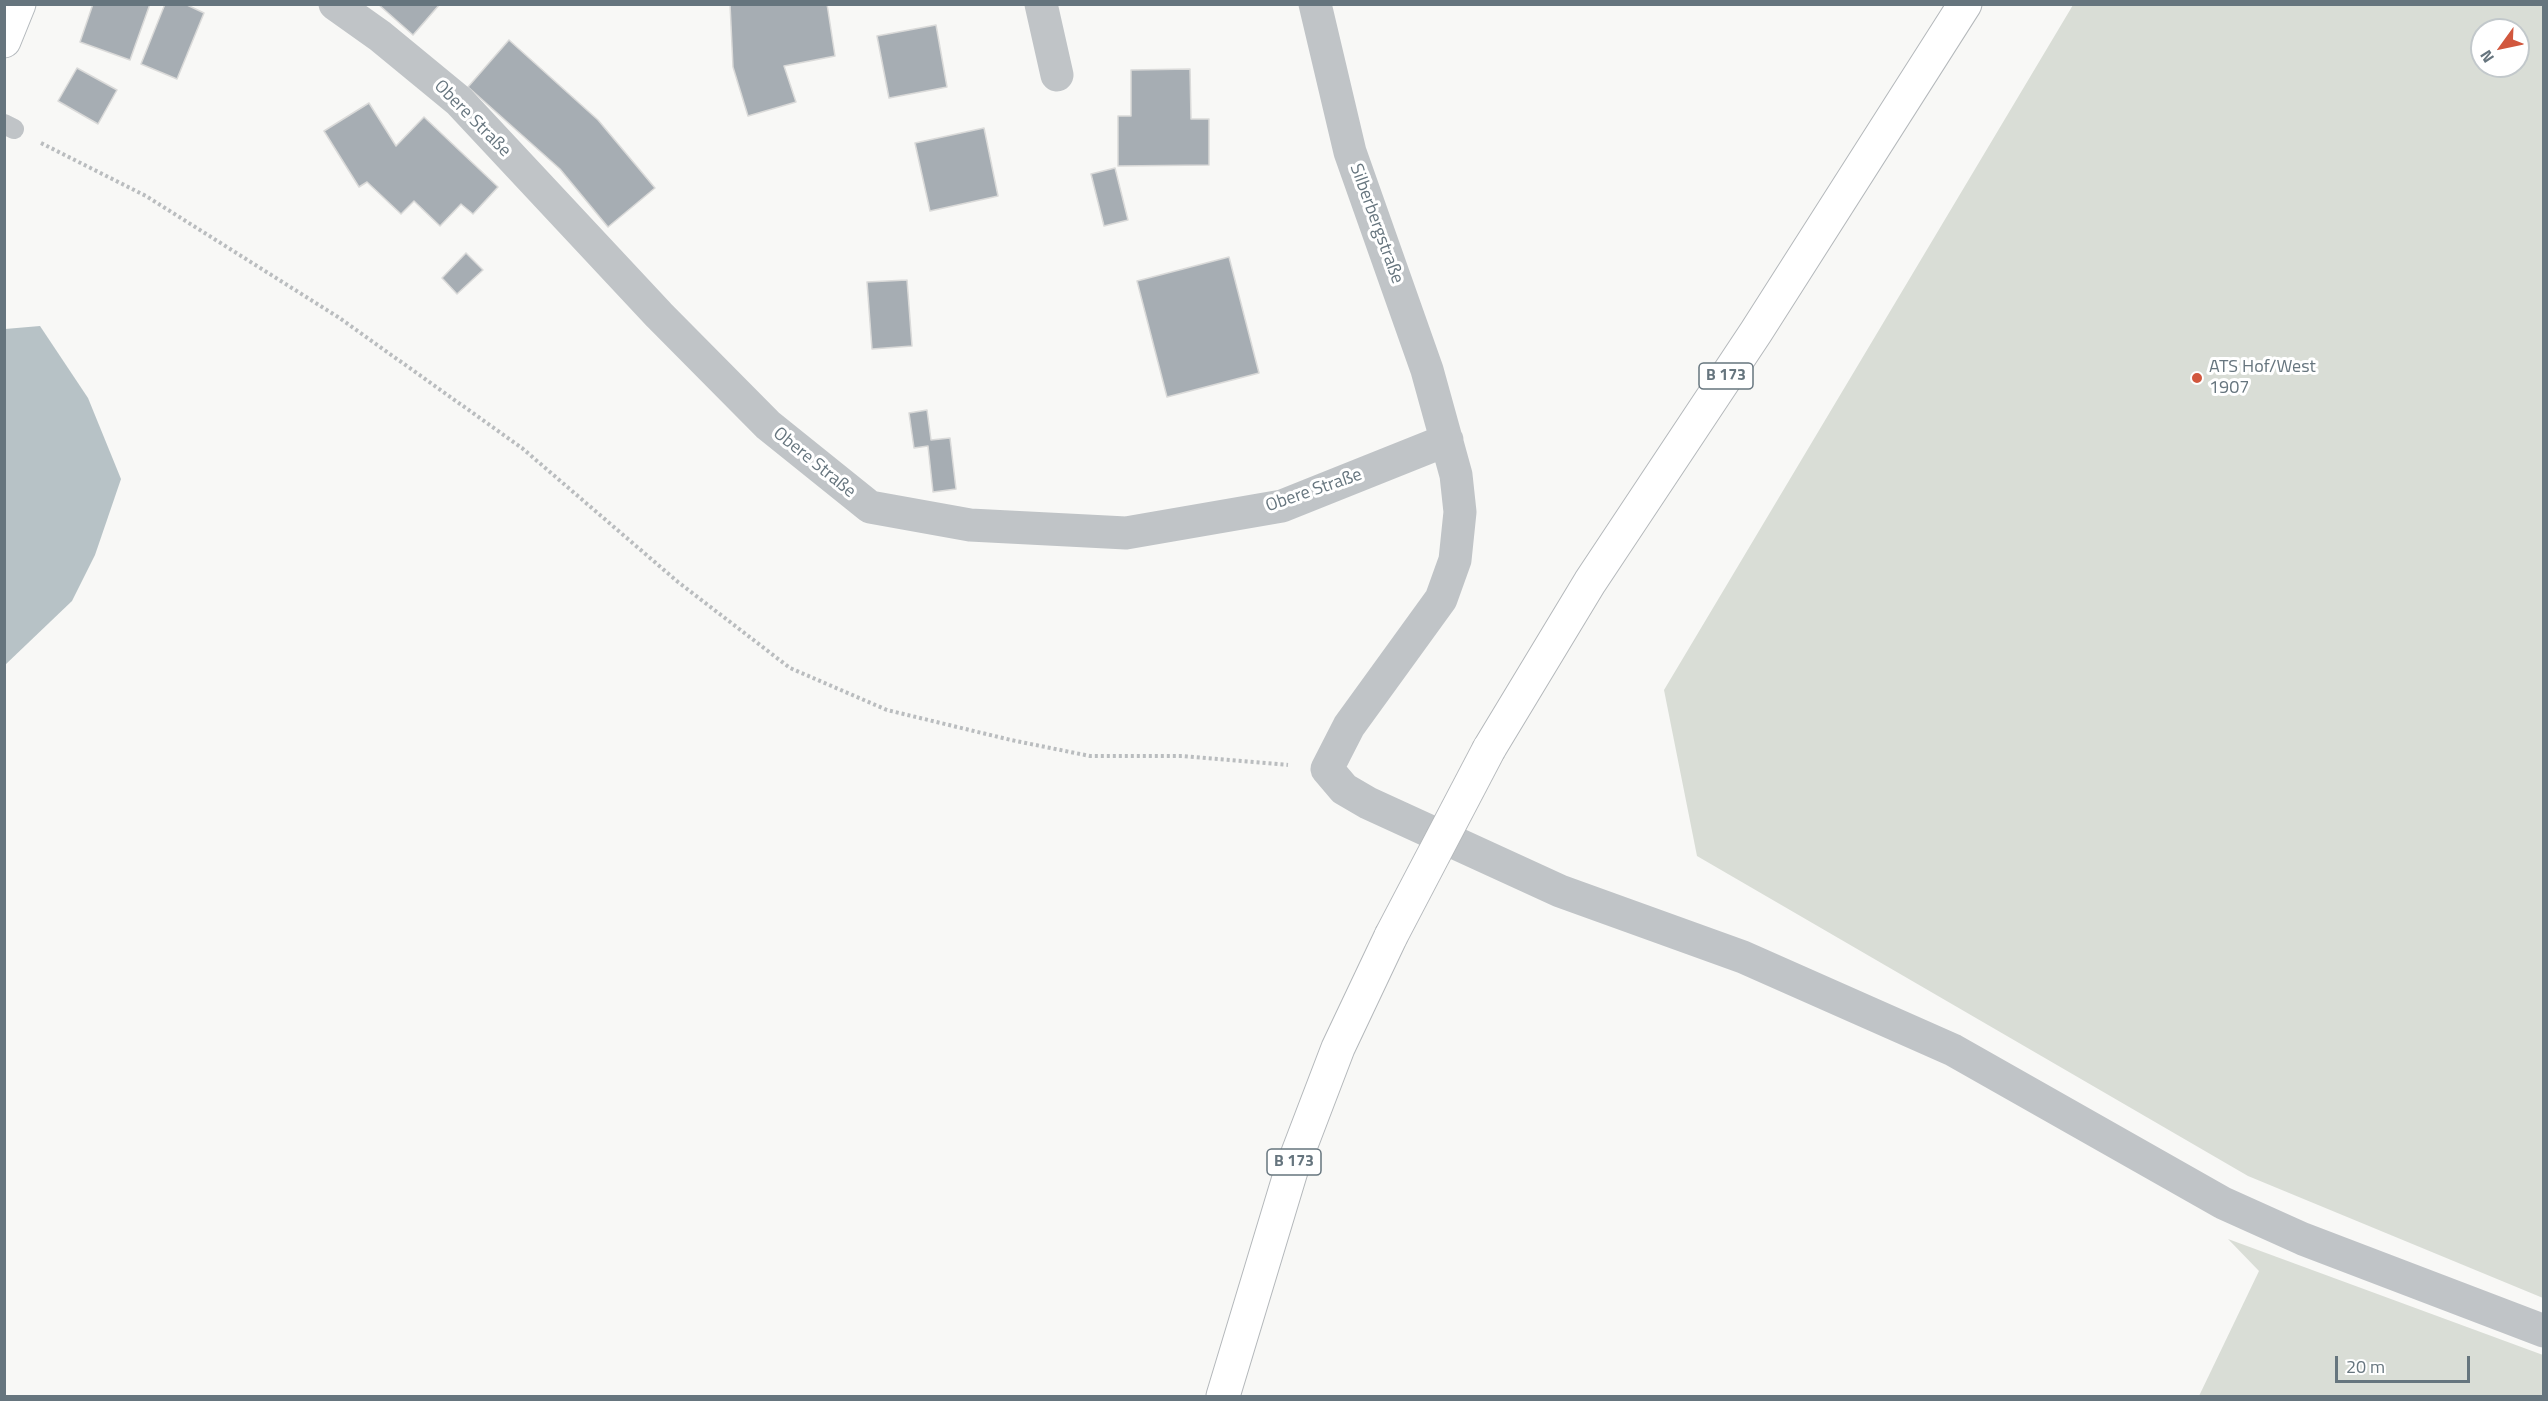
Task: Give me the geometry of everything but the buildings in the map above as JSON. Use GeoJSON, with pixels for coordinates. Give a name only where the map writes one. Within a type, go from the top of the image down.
{"type":"FeatureCollection","features":[{"type":"Feature","properties":{"kind":"main road"},"geometry":{"type":"LineString","coordinates":[[4,41],[19,4]]}},
{"type":"Feature","properties":{"kind":"main road","name":"B 173"},"geometry":{"type":"LineString","coordinates":[[1223,1396],[1291,1172],[1338,1048],[1391,936],[1489,749],[1590,582],[1756,332],[1965,4]]}},
{"type":"Feature","properties":{"kind":"street","name":"Obere Straße"},"geometry":{"type":"LineString","coordinates":[[335,4],[380,36],[459,101],[659,315],[768,425],[870,507],[970,525],[1126,533],[1282,506],[1447,440]]}},
{"type":"Feature","properties":{"kind":"street"},"geometry":{"type":"LineString","coordinates":[[1041,4],[1057,75]]}},
{"type":"Feature","properties":{"kind":"street","name":"Silberbergstraße"},"geometry":{"type":"LineString","coordinates":[[1315,4],[1350,152],[1427,370],[1447,440],[1456,475],[1460,512],[1455,560],[1441,599],[1349,726],[1327,769]]}},
{"type":"Feature","properties":{"kind":"street"},"geometry":{"type":"LineString","coordinates":[[1327,769],[1344,789],[1368,803],[1560,891],[1743,957],[1953,1050],[2223,1203],[2303,1239],[2544,1330]]}},
{"type":"Feature","properties":{"kind":"path"},"geometry":{"type":"LineString","coordinates":[[9,126],[146,196],[338,317],[522,448],[678,582],[790,668],[887,710],[1011,740],[1079,753],[1183,756],[1327,769]]}},
{"type":"Feature","properties":{"kind":"shaded area","name":"ATS Hof/West 1907"},"geometry":{"type":"Polygon","coordinates":[[[2073,5],[2543,5],[2543,1298],[2248,1176],[1697,856],[1664,690],[2073,5]]]}},
{"type":"Feature","properties":{"kind":"shaded area"},"geometry":{"type":"Polygon","coordinates":[[[40,326],[88,398],[121,479],[95,555],[72,601],[5,665],[5,329],[40,326]]]}},
{"type":"Feature","properties":{"kind":"shaded area"},"geometry":{"type":"Polygon","coordinates":[[[2228,1239],[2543,1355],[2543,1396],[2199,1396],[2259,1271],[2228,1239]]]}},
{"type":"Feature","properties":{"kind":"place","name":"ATS Hof/West 1907"},"geometry":{"type":"Point","coordinates":[2197,378]}}]}
